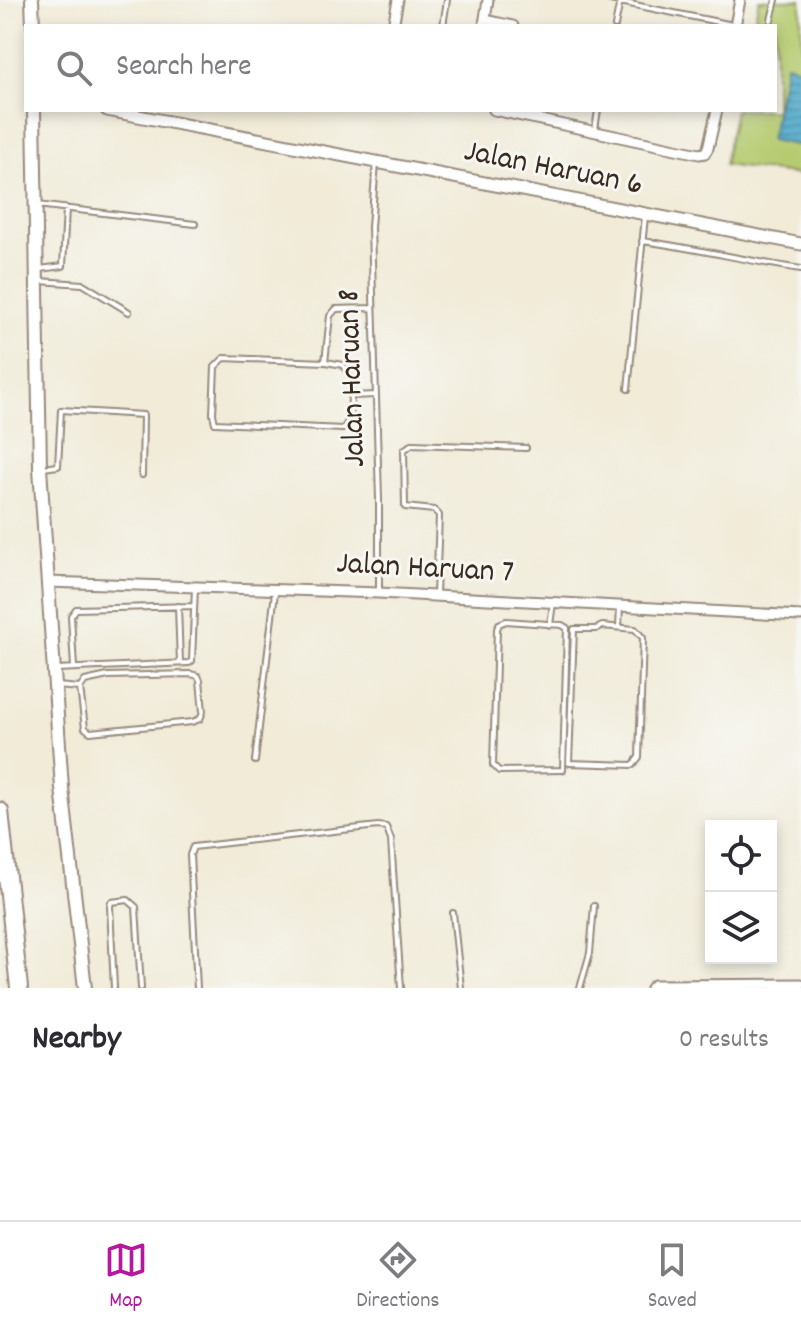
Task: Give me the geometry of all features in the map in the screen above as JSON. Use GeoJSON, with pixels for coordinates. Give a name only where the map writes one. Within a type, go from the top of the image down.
{"type":"FeatureCollection","features":[{"type":"Feature","properties":{"kind":"highway"},"geometry":{"type":"LineString","coordinates":[[0,811],[19,988]]}},
{"type":"Feature","properties":{"kind":"main road"},"geometry":{"type":"LineString","coordinates":[[32,0],[33,24]]}},
{"type":"Feature","properties":{"kind":"main road"},"geometry":{"type":"LineString","coordinates":[[34,112],[40,468],[62,788],[85,988]]}},
{"type":"Feature","properties":{"kind":"street"},"geometry":{"type":"LineString","coordinates":[[393,24],[398,0]]}},
{"type":"Feature","properties":{"kind":"street"},"geometry":{"type":"LineString","coordinates":[[484,23],[488,0]]}},
{"type":"Feature","properties":{"kind":"street"},"geometry":{"type":"LineString","coordinates":[[735,24],[740,0]]}},
{"type":"Feature","properties":{"kind":"street","name":"Jalan Haruan 6"},"geometry":{"type":"LineString","coordinates":[[117,112],[801,244]]}},
{"type":"Feature","properties":{"kind":"street"},"geometry":{"type":"LineString","coordinates":[[504,112],[699,154],[705,153],[708,148],[715,112]]}},
{"type":"Feature","properties":{"kind":"street","name":"Jalan Haruan 7"},"geometry":{"type":"LineString","coordinates":[[47,582],[436,595],[801,616]]}},
{"type":"Feature","properties":{"kind":"street"},"geometry":{"type":"LineString","coordinates":[[651,987],[801,984]]}},
{"type":"Feature","properties":{"kind":"lane"},"geometry":{"type":"LineString","coordinates":[[443,24],[447,0]]}},
{"type":"Feature","properties":{"kind":"lane"},"geometry":{"type":"LineString","coordinates":[[610,0],[726,24]]}},
{"type":"Feature","properties":{"kind":"lane"},"geometry":{"type":"LineString","coordinates":[[771,20],[776,0]]}},
{"type":"Feature","properties":{"kind":"lane"},"geometry":{"type":"LineString","coordinates":[[615,24],[620,1]]}},
{"type":"Feature","properties":{"kind":"lane"},"geometry":{"type":"LineString","coordinates":[[594,131],[598,112]]}},
{"type":"Feature","properties":{"kind":"lane","name":"Jalan Haruan 8"},"geometry":{"type":"LineString","coordinates":[[376,162],[371,227],[379,593]]}},
{"type":"Feature","properties":{"kind":"lane"},"geometry":{"type":"LineString","coordinates":[[35,204],[195,224]]}},
{"type":"Feature","properties":{"kind":"lane"},"geometry":{"type":"LineString","coordinates":[[36,275],[63,266],[66,208]]}},
{"type":"Feature","properties":{"kind":"lane"},"geometry":{"type":"LineString","coordinates":[[628,389],[645,214]]}},
{"type":"Feature","properties":{"kind":"lane"},"geometry":{"type":"LineString","coordinates":[[642,241],[801,269]]}},
{"type":"Feature","properties":{"kind":"lane"},"geometry":{"type":"LineString","coordinates":[[36,275],[83,284],[129,312]]}},
{"type":"Feature","properties":{"kind":"lane"},"geometry":{"type":"LineString","coordinates":[[325,362],[330,316],[336,309],[373,308]]}},
{"type":"Feature","properties":{"kind":"lane"},"geometry":{"type":"LineString","coordinates":[[224,358],[343,365],[350,377],[351,396],[350,419],[343,429],[215,423],[213,414],[215,367],[224,358]]}},
{"type":"Feature","properties":{"kind":"lane"},"geometry":{"type":"LineString","coordinates":[[351,396],[376,395]]}},
{"type":"Feature","properties":{"kind":"lane"},"geometry":{"type":"LineString","coordinates":[[40,468],[58,466],[61,410],[129,414],[143,415],[142,475]]}},
{"type":"Feature","properties":{"kind":"lane"},"geometry":{"type":"LineString","coordinates":[[436,595],[439,515],[434,510],[405,507],[404,450],[412,444],[526,448]]}},
{"type":"Feature","properties":{"kind":"lane"},"geometry":{"type":"LineString","coordinates":[[53,669],[192,661],[195,587]]}},
{"type":"Feature","properties":{"kind":"lane"},"geometry":{"type":"LineString","coordinates":[[255,761],[275,590]]}},
{"type":"Feature","properties":{"kind":"lane"},"geometry":{"type":"LineString","coordinates":[[550,625],[553,602]]}},
{"type":"Feature","properties":{"kind":"lane"},"geometry":{"type":"LineString","coordinates":[[178,606],[180,663]]}},
{"type":"Feature","properties":{"kind":"lane"},"geometry":{"type":"LineString","coordinates":[[74,668],[71,616],[76,609],[194,606]]}},
{"type":"Feature","properties":{"kind":"lane"},"geometry":{"type":"LineString","coordinates":[[619,627],[620,606]]}},
{"type":"Feature","properties":{"kind":"lane"},"geometry":{"type":"LineString","coordinates":[[506,621],[550,625],[567,628],[563,770],[499,771],[493,765],[497,629],[499,624],[506,621]]}},
{"type":"Feature","properties":{"kind":"lane"},"geometry":{"type":"LineString","coordinates":[[619,627],[635,629],[643,638],[638,760],[633,765],[569,763],[574,629],[619,627]]}},
{"type":"Feature","properties":{"kind":"lane"},"geometry":{"type":"LineString","coordinates":[[191,674],[200,680],[203,712],[200,719],[192,722],[90,732],[85,728],[80,688],[85,681],[108,676],[191,674]]}},
{"type":"Feature","properties":{"kind":"lane"},"geometry":{"type":"LineString","coordinates":[[55,686],[80,688]]}},
{"type":"Feature","properties":{"kind":"lane"},"geometry":{"type":"LineString","coordinates":[[197,988],[190,855],[193,847],[378,826],[386,827],[391,840],[401,988]]}},
{"type":"Feature","properties":{"kind":"lane"},"geometry":{"type":"LineString","coordinates":[[114,988],[110,906],[115,900],[128,900],[136,907],[141,988]]}},
{"type":"Feature","properties":{"kind":"lane"},"geometry":{"type":"LineString","coordinates":[[580,988],[590,953],[594,906]]}},
{"type":"Feature","properties":{"kind":"lane"},"geometry":{"type":"LineString","coordinates":[[453,913],[461,988]]}},
{"type":"Feature","properties":{"kind":"green space"},"geometry":{"type":"Polygon","coordinates":[[[759,0],[801,0],[801,175],[724,165],[735,112],[777,112],[777,24],[753,24],[759,0]]]}},
{"type":"Feature","properties":{"kind":"water"},"geometry":{"type":"Polygon","coordinates":[[[786,64],[801,68],[801,146],[770,140],[786,64]]]}}]}
